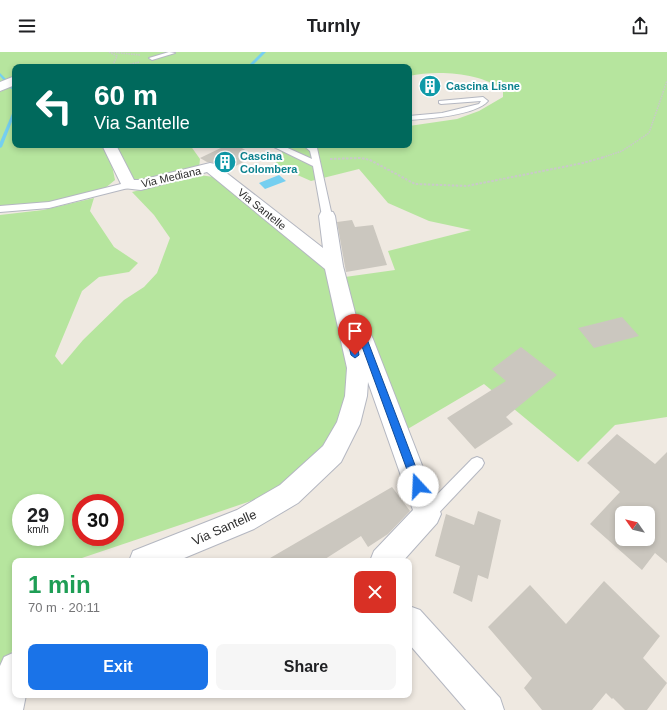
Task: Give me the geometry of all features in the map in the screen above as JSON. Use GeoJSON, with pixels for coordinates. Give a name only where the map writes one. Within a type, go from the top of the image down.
{"type":"FeatureCollection","features":[{"type":"Feature","properties":{"kind":"street"},"geometry":{"type":"LineString","coordinates":[[0,87],[12,81]]}},
{"type":"Feature","properties":{"kind":"street","name":"Via Mediana"},"geometry":{"type":"LineString","coordinates":[[111,148],[116,154],[123,177],[129,185],[141,185],[210,167]]}},
{"type":"Feature","properties":{"kind":"street","name":"Via Santelle"},"geometry":{"type":"LineString","coordinates":[[210,167],[334,266]]}},
{"type":"Feature","properties":{"kind":"street","name":"Via Santelle"},"geometry":{"type":"LineString","coordinates":[[150,558],[245,520],[289,494],[332,454],[348,424],[356,396],[358,368],[334,266],[327,216]]}},
{"type":"Feature","properties":{"kind":"street"},"geometry":{"type":"LineString","coordinates":[[349,328],[363,339],[428,514],[387,558]]}},
{"type":"Feature","properties":{"kind":"street"},"geometry":{"type":"LineString","coordinates":[[412,624],[488,710]]}},
{"type":"Feature","properties":{"kind":"street"},"geometry":{"type":"LineString","coordinates":[[8,710],[12,687]]}},
{"type":"Feature","properties":{"kind":"lane"},"geometry":{"type":"LineString","coordinates":[[152,58],[172,53]]}},
{"type":"Feature","properties":{"kind":"lane"},"geometry":{"type":"LineString","coordinates":[[412,118],[442,115],[481,105],[485,101],[483,99],[441,102]]}},
{"type":"Feature","properties":{"kind":"lane"},"geometry":{"type":"LineString","coordinates":[[282,148],[316,162]]}},
{"type":"Feature","properties":{"kind":"lane"},"geometry":{"type":"LineString","coordinates":[[311,148],[314,150],[327,216]]}},
{"type":"Feature","properties":{"kind":"lane"},"geometry":{"type":"LineString","coordinates":[[0,209],[49,205],[129,185]]}},
{"type":"Feature","properties":{"kind":"lane"},"geometry":{"type":"LineString","coordinates":[[428,514],[477,463]]}},
{"type":"Feature","properties":{"kind":"lane"},"geometry":{"type":"LineString","coordinates":[[0,675],[12,670]]}},
{"type":"Feature","properties":{"kind":"path"},"geometry":{"type":"LineString","coordinates":[[110,52],[132,55],[150,54],[153,56],[152,58],[129,64]]}},
{"type":"Feature","properties":{"kind":"path"},"geometry":{"type":"LineString","coordinates":[[110,52],[117,56],[113,64]]}},
{"type":"Feature","properties":{"kind":"path"},"geometry":{"type":"LineString","coordinates":[[316,162],[361,158],[370,160],[415,184],[467,186],[583,163],[622,151],[649,133],[667,81]]}},
{"type":"Feature","properties":{"kind":"green space"},"geometry":{"type":"Polygon","coordinates":[[[0,52],[667,52],[667,417],[615,425],[578,462],[484,384],[406,430],[366,321],[354,322],[345,277],[395,270],[388,251],[471,230],[429,221],[388,203],[359,169],[311,181],[275,165],[284,148],[412,148],[412,126],[457,119],[479,111],[503,97],[503,90],[493,84],[482,79],[458,74],[432,73],[412,75],[412,64],[12,64],[12,81],[0,86],[0,52]]]}},
{"type":"Feature","properties":{"kind":"green space"},"geometry":{"type":"Polygon","coordinates":[[[12,86],[12,148],[103,148],[110,156],[115,180],[104,189],[48,203],[0,208],[0,92],[12,86]]]}},
{"type":"Feature","properties":{"kind":"green space"},"geometry":{"type":"Polygon","coordinates":[[[116,148],[192,148],[200,159],[199,168],[142,183],[129,180],[116,148]]]}},
{"type":"Feature","properties":{"kind":"green space"},"geometry":{"type":"Polygon","coordinates":[[[199,175],[214,177],[330,272],[350,390],[331,435],[298,476],[263,497],[124,544],[124,494],[72,494],[72,546],[118,546],[82,558],[12,558],[12,651],[6,663],[0,698],[0,215],[43,210],[94,198],[90,211],[114,247],[138,263],[129,272],[99,277],[82,291],[55,356],[62,365],[83,340],[124,300],[144,287],[157,273],[170,238],[154,215],[132,192],[199,175]]]}},
{"type":"Feature","properties":{"kind":"water"},"geometry":{"type":"Polygon","coordinates":[[[279,175],[286,181],[265,189],[259,183],[279,175]]]}},
{"type":"Feature","properties":{"kind":"building","name":"Cascina Colombera"},"geometry":{"type":"Polygon","coordinates":[[[221,148],[242,148],[255,156],[226,171],[216,163],[207,162],[200,158],[221,148]]]}},
{"type":"Feature","properties":{"kind":"building"},"geometry":{"type":"Polygon","coordinates":[[[352,220],[355,227],[373,225],[387,265],[346,272],[337,222],[352,220]]]}},
{"type":"Feature","properties":{"kind":"building"},"geometry":{"type":"Polygon","coordinates":[[[622,317],[639,336],[594,348],[578,328],[622,317]]]}},
{"type":"Feature","properties":{"kind":"building"},"geometry":{"type":"Polygon","coordinates":[[[521,347],[557,375],[506,417],[513,424],[475,449],[447,418],[506,381],[492,369],[521,347]]]}},
{"type":"Feature","properties":{"kind":"building"},"geometry":{"type":"Polygon","coordinates":[[[617,434],[655,464],[667,452],[667,563],[655,553],[642,570],[590,524],[620,492],[587,463],[617,434]]]}},
{"type":"Feature","properties":{"kind":"building"},"geometry":{"type":"Polygon","coordinates":[[[392,487],[410,511],[388,534],[368,547],[361,536],[327,558],[270,558],[392,487]]]}},
{"type":"Feature","properties":{"kind":"building"},"geometry":{"type":"Polygon","coordinates":[[[478,511],[501,520],[488,579],[478,575],[472,602],[453,593],[460,566],[435,556],[446,514],[474,525],[478,511]]]}},
{"type":"Feature","properties":{"kind":"building"},"geometry":{"type":"Polygon","coordinates":[[[604,581],[660,636],[643,658],[667,683],[647,710],[625,710],[606,693],[592,710],[542,710],[524,688],[532,678],[488,627],[530,585],[566,624],[604,581]]]}},
{"type":"Feature","properties":{"kind":"waterway"},"geometry":{"type":"LineString","coordinates":[[252,64],[264,52]]}},
{"type":"Feature","properties":{"kind":"waterway"},"geometry":{"type":"LineString","coordinates":[[0,74],[6,81]]}},
{"type":"Feature","properties":{"kind":"waterway"},"geometry":{"type":"LineString","coordinates":[[9,85],[12,88]]}},
{"type":"Feature","properties":{"kind":"waterway"},"geometry":{"type":"LineString","coordinates":[[0,147],[12,117]]}},
{"type":"Feature","properties":{"kind":"place","name":"Cascina Lisne"},"geometry":{"type":"Point","coordinates":[430,86]}},
{"type":"Feature","properties":{"kind":"place","name":"Cascina Colombera"},"geometry":{"type":"Point","coordinates":[225,162]}},
{"type":"Feature","properties":{"kind":"route"},"geometry":{"type":"LineString","coordinates":[[355,355],[349,328],[363,339],[418,486]]}}]}
